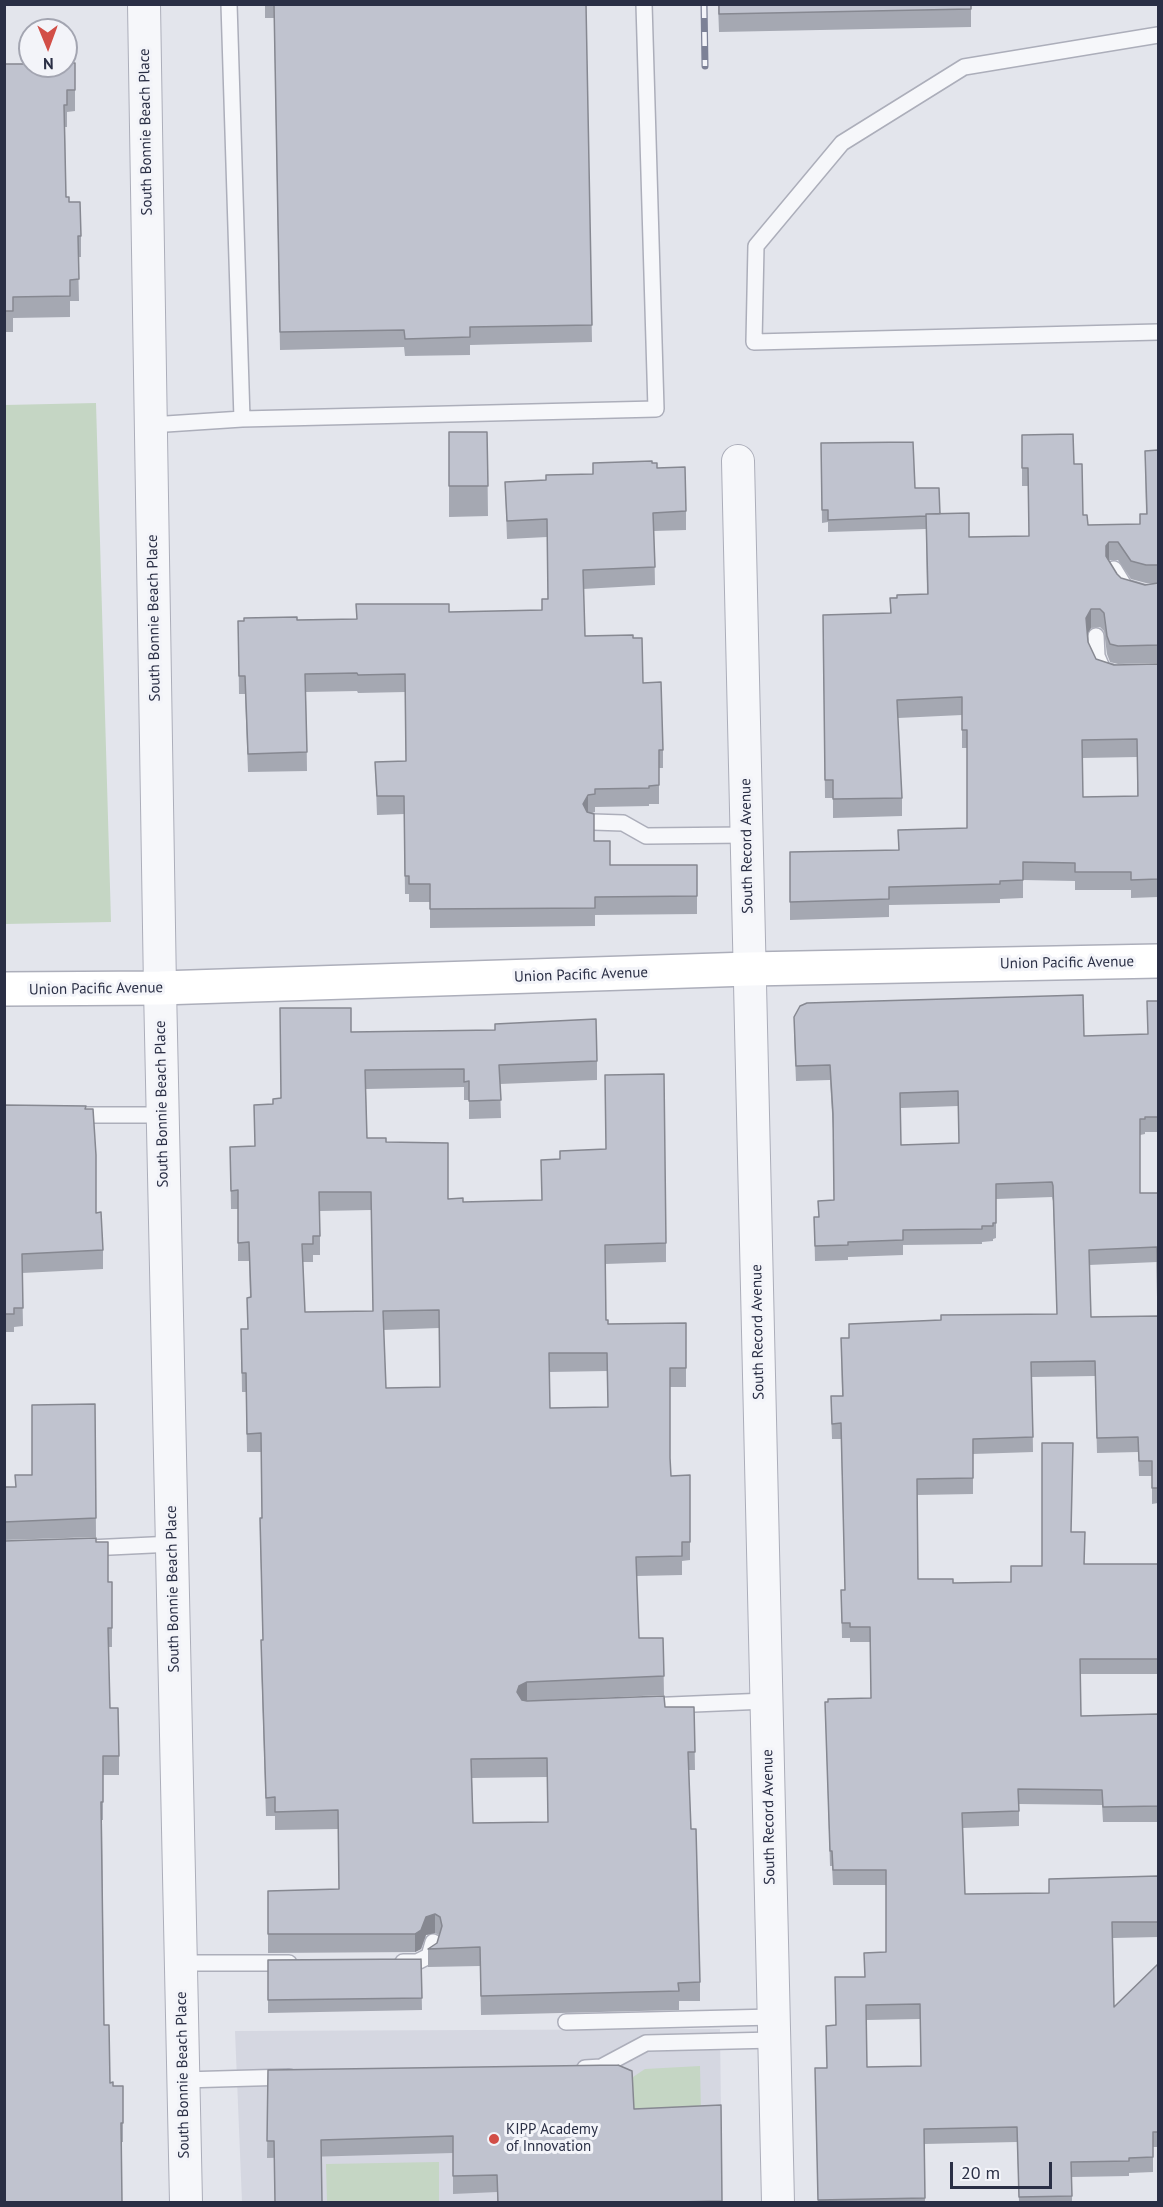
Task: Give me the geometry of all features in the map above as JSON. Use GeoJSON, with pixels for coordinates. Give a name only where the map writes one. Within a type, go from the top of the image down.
{"type":"FeatureCollection","features":[{"type":"Feature","properties":{"kind":"street","name":"South Bonnie Beach Place"},"geometry":{"type":"LineString","coordinates":[[144,4],[162,1115],[186,2202]]}},
{"type":"Feature","properties":{"kind":"street","name":"South Record Avenue"},"geometry":{"type":"LineString","coordinates":[[738,461],[778,2202]]}},
{"type":"Feature","properties":{"kind":"street","name":"Union Pacific Avenue"},"geometry":{"type":"LineString","coordinates":[[4,989],[160,988],[749,969],[1158,961]]}},
{"type":"Feature","properties":{"kind":"lane"},"geometry":{"type":"LineString","coordinates":[[229,4],[242,419]]}},
{"type":"Feature","properties":{"kind":"lane"},"geometry":{"type":"LineString","coordinates":[[151,425],[242,419],[656,409],[644,4]]}},
{"type":"Feature","properties":{"kind":"lane"},"geometry":{"type":"LineString","coordinates":[[1158,35],[964,67],[842,143],[756,246],[754,342],[1158,332]]}},
{"type":"Feature","properties":{"kind":"lane"},"geometry":{"type":"LineString","coordinates":[[1114,569],[1125,587],[1145,592],[1158,592]]}},
{"type":"Feature","properties":{"kind":"lane"},"geometry":{"type":"LineString","coordinates":[[1096,636],[1097,656],[1103,670],[1117,674],[1127,673]]}},
{"type":"Feature","properties":{"kind":"lane"},"geometry":{"type":"LineString","coordinates":[[593,822],[623,824],[646,836],[746,835]]}},
{"type":"Feature","properties":{"kind":"lane"},"geometry":{"type":"LineString","coordinates":[[61,1115],[162,1115]]}},
{"type":"Feature","properties":{"kind":"lane"},"geometry":{"type":"LineString","coordinates":[[74,1548],[172,1544]]}},
{"type":"Feature","properties":{"kind":"lane"},"geometry":{"type":"LineString","coordinates":[[634,1706],[766,1701]]}},
{"type":"Feature","properties":{"kind":"lane"},"geometry":{"type":"LineString","coordinates":[[383,1962],[417,1962],[429,1956],[433,1942]]}},
{"type":"Feature","properties":{"kind":"lane"},"geometry":{"type":"LineString","coordinates":[[181,1963],[302,1963]]}},
{"type":"Feature","properties":{"kind":"lane"},"geometry":{"type":"LineString","coordinates":[[566,2022],[774,2029]]}},
{"type":"Feature","properties":{"kind":"lane"},"geometry":{"type":"LineString","coordinates":[[567,2068],[601,2067],[646,2043],[774,2029]]}},
{"type":"Feature","properties":{"kind":"lane"},"geometry":{"type":"LineString","coordinates":[[183,2080],[307,2076]]}},
{"type":"Feature","properties":{"kind":"shaded area"},"geometry":{"type":"Polygon","coordinates":[[[720,2029],[722,2202],[242,2202],[235,2031],[720,2029]]]}},
{"type":"Feature","properties":{"kind":"green space"},"geometry":{"type":"Polygon","coordinates":[[[96,403],[111,922],[5,924],[5,405],[96,403]]]}},
{"type":"Feature","properties":{"kind":"green space"},"geometry":{"type":"Polygon","coordinates":[[[700,2066],[701,2112],[633,2113],[630,2082],[633,2077],[645,2069],[700,2066]]]}},
{"type":"Feature","properties":{"kind":"green space"},"geometry":{"type":"Polygon","coordinates":[[[439,2162],[439,2202],[327,2202],[326,2164],[439,2162]]]}},
{"type":"Feature","properties":{"kind":"building"},"geometry":{"type":"Polygon","coordinates":[[[274,4],[586,4],[592,325],[470,327],[470,337],[405,339],[404,330],[280,332],[274,4]]]}},
{"type":"Feature","properties":{"kind":"building"},"geometry":{"type":"Polygon","coordinates":[[[719,4],[971,4],[971,9],[719,14],[719,4]]]}},
{"type":"Feature","properties":{"kind":"building"},"geometry":{"type":"Polygon","coordinates":[[[4,64],[18,64],[18,78],[75,78],[75,90],[67,90],[67,105],[64,105],[66,197],[69,197],[69,202],[80,202],[79,279],[70,280],[70,296],[13,297],[13,311],[4,311],[4,64]]]}},
{"type":"Feature","properties":{"kind":"building"},"geometry":{"type":"Polygon","coordinates":[[[449,432],[487,432],[488,486],[449,486],[449,432]]]}},
{"type":"Feature","properties":{"kind":"building"},"geometry":{"type":"Polygon","coordinates":[[[1073,434],[1074,464],[1082,464],[1083,515],[1087,515],[1088,525],[1140,524],[1140,514],[1147,514],[1145,451],[1158,450],[1158,565],[1131,561],[1118,542],[1109,542],[1106,546],[1106,556],[1121,578],[1145,585],[1158,583],[1158,645],[1118,646],[1110,644],[1104,613],[1100,609],[1091,609],[1086,618],[1088,642],[1096,659],[1114,665],[1158,664],[1158,879],[1131,880],[1131,872],[1075,872],[1075,863],[1023,862],[1023,880],[1000,881],[1000,884],[889,887],[889,899],[790,902],[790,852],[899,850],[898,830],[967,828],[967,730],[962,730],[962,697],[897,700],[902,798],[833,799],[833,780],[825,780],[823,615],[891,613],[890,598],[897,598],[897,595],[928,594],[926,514],[969,513],[969,537],[1029,536],[1028,468],[1022,468],[1022,435],[1073,434]],[[1137,739],[1082,740],[1083,797],[1138,796],[1137,739]]]}},
{"type":"Feature","properties":{"kind":"building"},"geometry":{"type":"Polygon","coordinates":[[[913,442],[915,488],[939,488],[940,514],[828,520],[828,510],[822,510],[821,443],[913,442]]]}},
{"type":"Feature","properties":{"kind":"building"},"geometry":{"type":"Polygon","coordinates":[[[652,461],[652,463],[657,463],[657,468],[685,467],[686,511],[653,513],[655,567],[583,570],[585,636],[633,635],[633,638],[642,638],[643,683],[661,682],[663,750],[659,750],[659,785],[649,786],[649,788],[595,789],[595,794],[588,795],[583,804],[587,812],[594,814],[594,841],[610,841],[610,865],[697,865],[697,896],[595,897],[595,908],[430,909],[430,884],[409,884],[409,876],[405,876],[404,796],[377,796],[375,762],[406,761],[405,674],[305,674],[307,752],[248,754],[245,676],[239,676],[238,621],[244,621],[244,618],[297,617],[297,620],[357,619],[356,604],[449,604],[449,612],[542,610],[542,599],[548,599],[547,519],[507,521],[505,482],[546,480],[546,475],[593,474],[593,463],[652,461]]]}},
{"type":"Feature","properties":{"kind":"building"},"geometry":{"type":"Polygon","coordinates":[[[1083,995],[1084,1036],[1148,1034],[1147,1001],[1158,1001],[1158,1117],[1140,1119],[1140,1193],[1158,1193],[1158,1314],[1157,1247],[1089,1250],[1091,1317],[1158,1316],[1158,1488],[1152,1488],[1152,1461],[1139,1461],[1138,1437],[1097,1438],[1095,1361],[1031,1362],[1033,1437],[973,1439],[973,1478],[917,1479],[918,1579],[953,1579],[953,1583],[1011,1582],[1011,1566],[1042,1566],[1042,1443],[1073,1443],[1071,1532],[1085,1532],[1084,1564],[1158,1564],[1158,1659],[1080,1659],[1081,1716],[1158,1714],[1158,1806],[1103,1807],[1102,1790],[1018,1789],[1019,1811],[962,1813],[965,1894],[1049,1893],[1049,1879],[1158,1876],[1158,1922],[1112,1922],[1114,2007],[1158,1964],[1158,2132],[1153,2132],[1153,2157],[1129,2158],[1129,2161],[1071,2162],[1072,2196],[1019,2197],[1017,2127],[924,2129],[925,2198],[818,2200],[815,2068],[827,2068],[826,2026],[836,2025],[835,1977],[865,1977],[864,1953],[886,1952],[886,1870],[833,1870],[832,1851],[830,1851],[825,1702],[828,1702],[828,1699],[871,1698],[870,1627],[850,1627],[850,1623],[842,1623],[841,1590],[845,1590],[841,1423],[832,1424],[831,1396],[843,1396],[841,1338],[849,1338],[849,1324],[941,1320],[941,1315],[1057,1314],[1052,1182],[996,1184],[996,1223],[993,1223],[993,1226],[982,1226],[982,1229],[903,1230],[903,1240],[815,1246],[814,1217],[819,1217],[818,1201],[834,1200],[833,1114],[830,1065],[796,1066],[794,1017],[800,1006],[807,1003],[1083,995]],[[958,1091],[900,1093],[901,1145],[959,1143],[958,1091]],[[920,2004],[866,2005],[867,2067],[921,2066],[920,2004]]]}},
{"type":"Feature","properties":{"kind":"building"},"geometry":{"type":"Polygon","coordinates":[[[280,1008],[351,1008],[351,1032],[495,1030],[495,1024],[596,1019],[597,1061],[499,1065],[501,1100],[469,1101],[469,1081],[464,1082],[464,1069],[365,1070],[367,1138],[386,1138],[386,1142],[448,1143],[448,1199],[463,1198],[463,1202],[542,1200],[541,1160],[560,1159],[560,1151],[606,1149],[605,1075],[664,1074],[666,1243],[605,1245],[606,1320],[608,1324],[686,1323],[686,1368],[670,1368],[670,1458],[671,1476],[690,1475],[690,1542],[682,1542],[682,1556],[636,1557],[639,1638],[663,1638],[664,1676],[527,1682],[519,1686],[517,1692],[522,1700],[527,1701],[664,1696],[665,1707],[694,1707],[695,1752],[688,1752],[691,1829],[696,1829],[700,1982],[678,1983],[679,1991],[481,1996],[480,1947],[428,1949],[437,1943],[442,1926],[440,1917],[435,1914],[426,1917],[421,1930],[415,1934],[268,1934],[268,1891],[339,1889],[338,1810],[275,1812],[275,1797],[266,1798],[261,1640],[263,1640],[260,1518],[262,1518],[261,1433],[247,1434],[246,1373],[242,1373],[241,1329],[248,1329],[247,1298],[251,1297],[249,1242],[238,1243],[238,1190],[231,1191],[230,1147],[255,1146],[254,1105],[273,1104],[273,1099],[281,1098],[280,1008]],[[319,1192],[320,1236],[313,1236],[313,1244],[302,1244],[305,1312],[373,1311],[371,1192],[319,1192]],[[439,1310],[383,1311],[386,1388],[440,1387],[439,1310]],[[549,1353],[550,1408],[608,1407],[607,1353],[549,1353]],[[547,1758],[471,1759],[473,1823],[548,1822],[547,1758]]]}},
{"type":"Feature","properties":{"kind":"building"},"geometry":{"type":"Polygon","coordinates":[[[4,1105],[86,1106],[85,1109],[93,1109],[96,1213],[101,1212],[103,1250],[22,1254],[23,1308],[14,1308],[14,1314],[4,1314],[4,1105]]]}},
{"type":"Feature","properties":{"kind":"building"},"geometry":{"type":"Polygon","coordinates":[[[95,1404],[96,1518],[4,1522],[4,1487],[16,1487],[15,1475],[32,1475],[32,1405],[95,1404]]]}},
{"type":"Feature","properties":{"kind":"building"},"geometry":{"type":"Polygon","coordinates":[[[96,1538],[96,1542],[108,1542],[108,1582],[112,1582],[112,1628],[108,1628],[110,1708],[118,1708],[119,1756],[103,1756],[103,1802],[101,1802],[104,2025],[109,2025],[110,2083],[113,2082],[113,2086],[123,2086],[122,2202],[4,2202],[4,1541],[96,1538]]]}},
{"type":"Feature","properties":{"kind":"building"},"geometry":{"type":"Polygon","coordinates":[[[421,1959],[422,1998],[268,2000],[268,1960],[421,1959]]]}},
{"type":"Feature","properties":{"kind":"building","name":"KIPP Academy of Innovation"},"geometry":{"type":"Polygon","coordinates":[[[618,2065],[632,2071],[634,2109],[721,2105],[722,2201],[498,2202],[497,2175],[453,2176],[453,2136],[321,2140],[322,2202],[275,2202],[274,2141],[267,2141],[268,2070],[618,2065]]]}},
{"type":"Feature","properties":{"kind":"railway"},"geometry":{"type":"LineString","coordinates":[[704,4],[705,66]]}},
{"type":"Feature","properties":{"kind":"place","name":"KIPP Academy of Innovation"},"geometry":{"type":"Point","coordinates":[494,2139]}}]}
